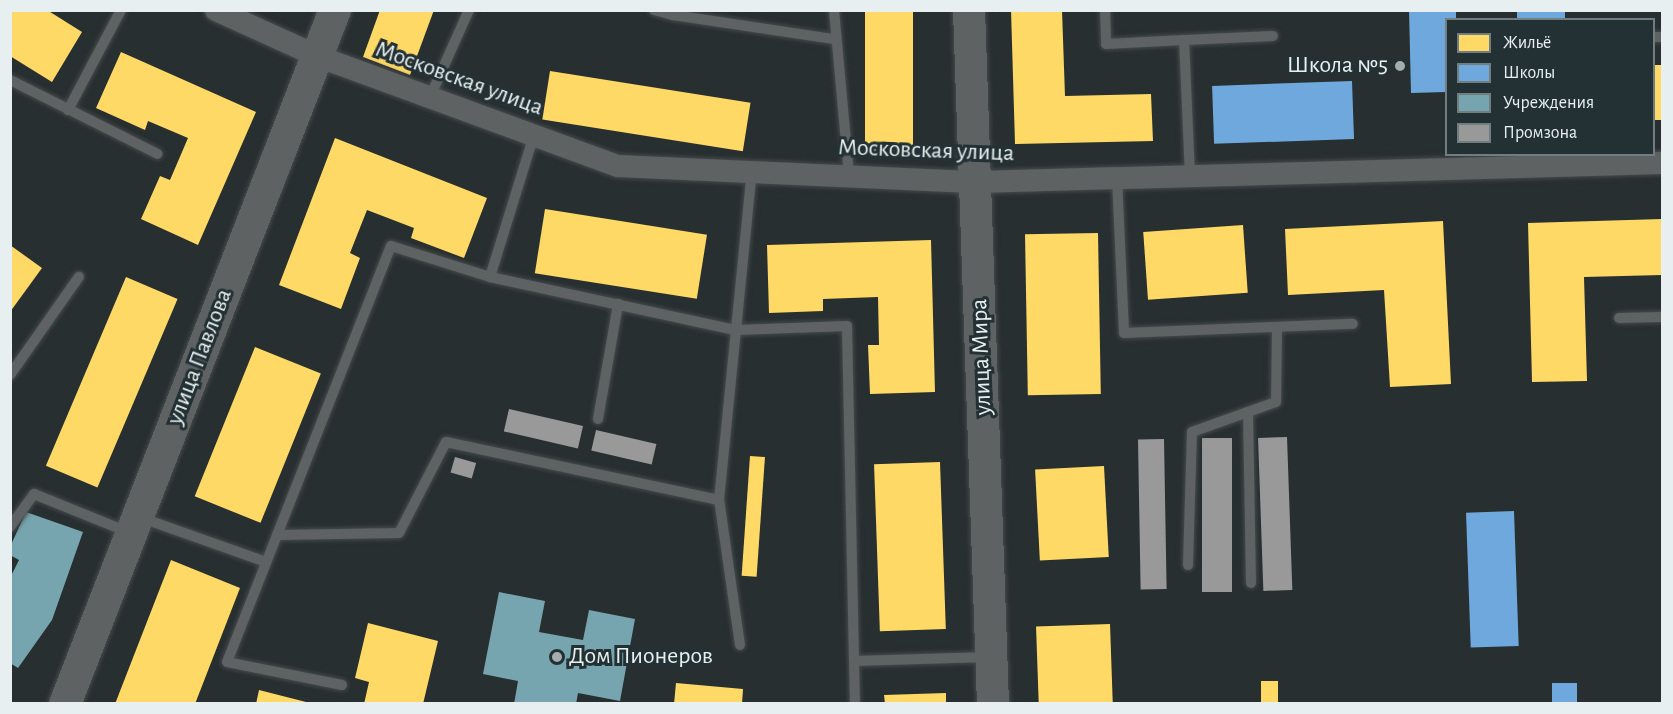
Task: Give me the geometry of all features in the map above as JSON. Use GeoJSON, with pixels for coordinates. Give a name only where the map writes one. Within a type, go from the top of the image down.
{"type":"FeatureCollection","features":[{"type":"Feature","properties":{"kind":"street","name":"Московская улица"},"geometry":{"type":"LineString","coordinates":[[216,10],[317,56],[618,166],[977,182],[1662,163]]}},
{"type":"Feature","properties":{"kind":"street","name":"улица Павлова"},"geometry":{"type":"LineString","coordinates":[[65,704],[335,10]]}},
{"type":"Feature","properties":{"kind":"street","name":"улица Мира"},"geometry":{"type":"LineString","coordinates":[[969,10],[977,182],[993,704]]}},
{"type":"Feature","properties":{"kind":"lane"},"geometry":{"type":"LineString","coordinates":[[68,110],[121,10]]}},
{"type":"Feature","properties":{"kind":"lane"},"geometry":{"type":"LineString","coordinates":[[430,97],[469,10]]}},
{"type":"Feature","properties":{"kind":"lane"},"geometry":{"type":"LineString","coordinates":[[654,10],[834,39]]}},
{"type":"Feature","properties":{"kind":"lane"},"geometry":{"type":"LineString","coordinates":[[834,10],[834,39],[849,176]]}},
{"type":"Feature","properties":{"kind":"lane"},"geometry":{"type":"LineString","coordinates":[[1105,10],[1106,44],[1274,36]]}},
{"type":"Feature","properties":{"kind":"lane"},"geometry":{"type":"LineString","coordinates":[[1184,40],[1190,176]]}},
{"type":"Feature","properties":{"kind":"lane"},"geometry":{"type":"LineString","coordinates":[[10,80],[158,154]]}},
{"type":"Feature","properties":{"kind":"lane"},"geometry":{"type":"LineString","coordinates":[[490,277],[534,135]]}},
{"type":"Feature","properties":{"kind":"lane"},"geometry":{"type":"LineString","coordinates":[[740,645],[719,500],[752,172]]}},
{"type":"Feature","properties":{"kind":"lane"},"geometry":{"type":"LineString","coordinates":[[1116,178],[1124,333],[1353,324]]}},
{"type":"Feature","properties":{"kind":"lane"},"geometry":{"type":"LineString","coordinates":[[342,685],[227,662],[391,246],[490,277],[736,330],[848,326],[855,704]]}},
{"type":"Feature","properties":{"kind":"lane"},"geometry":{"type":"LineString","coordinates":[[10,375],[79,277]]}},
{"type":"Feature","properties":{"kind":"lane"},"geometry":{"type":"LineString","coordinates":[[598,419],[618,304]]}},
{"type":"Feature","properties":{"kind":"lane"},"geometry":{"type":"LineString","coordinates":[[1619,318],[1662,316]]}},
{"type":"Feature","properties":{"kind":"lane"},"geometry":{"type":"LineString","coordinates":[[1188,565],[1192,432],[1276,402],[1276,327]]}},
{"type":"Feature","properties":{"kind":"lane"},"geometry":{"type":"LineString","coordinates":[[1248,412],[1251,583]]}},
{"type":"Feature","properties":{"kind":"lane"},"geometry":{"type":"LineString","coordinates":[[277,535],[399,533],[446,442],[719,500]]}},
{"type":"Feature","properties":{"kind":"lane"},"geometry":{"type":"LineString","coordinates":[[10,527],[34,494],[266,562]]}},
{"type":"Feature","properties":{"kind":"lane"},"geometry":{"type":"LineString","coordinates":[[854,661],[992,657]]}},
{"type":"Feature","properties":{"kind":"building: Жильё"},"geometry":{"type":"Polygon","coordinates":[[[10,10],[47,10],[82,32],[52,82],[10,56],[10,10]]]}},
{"type":"Feature","properties":{"kind":"building: Жильё"},"geometry":{"type":"Polygon","coordinates":[[[380,10],[434,10],[410,75],[363,57],[380,10]]]}},
{"type":"Feature","properties":{"kind":"building: Жильё"},"geometry":{"type":"Polygon","coordinates":[[[865,10],[913,10],[913,154],[865,154],[865,10]]]}},
{"type":"Feature","properties":{"kind":"building: Жильё"},"geometry":{"type":"Polygon","coordinates":[[[1011,10],[1062,10],[1065,96],[1151,94],[1153,141],[1015,144],[1011,10]]]}},
{"type":"Feature","properties":{"kind":"building: Жильё"},"geometry":{"type":"Polygon","coordinates":[[[121,52],[256,112],[198,245],[141,219],[160,176],[170,180],[188,138],[148,121],[145,130],[96,108],[121,52]]]}},
{"type":"Feature","properties":{"kind":"building: Жильё"},"geometry":{"type":"Polygon","coordinates":[[[1655,65],[1662,65],[1662,120],[1655,120],[1655,65]]]}},
{"type":"Feature","properties":{"kind":"building: Жильё"},"geometry":{"type":"Polygon","coordinates":[[[550,71],[751,103],[743,151],[542,119],[550,71]]]}},
{"type":"Feature","properties":{"kind":"building: Жильё"},"geometry":{"type":"Polygon","coordinates":[[[335,138],[487,198],[464,258],[411,238],[414,228],[367,210],[350,253],[360,258],[341,309],[279,285],[335,138]]]}},
{"type":"Feature","properties":{"kind":"building: Жильё"},"geometry":{"type":"Polygon","coordinates":[[[545,209],[707,235],[697,299],[535,273],[545,209]]]}},
{"type":"Feature","properties":{"kind":"building: Жильё"},"geometry":{"type":"Polygon","coordinates":[[[1662,219],[1662,275],[1584,277],[1587,381],[1532,382],[1528,223],[1662,219]]]}},
{"type":"Feature","properties":{"kind":"building: Жильё"},"geometry":{"type":"Polygon","coordinates":[[[1443,221],[1451,384],[1390,387],[1384,290],[1288,295],[1285,229],[1443,221]]]}},
{"type":"Feature","properties":{"kind":"building: Жильё"},"geometry":{"type":"Polygon","coordinates":[[[1243,225],[1248,293],[1148,300],[1143,232],[1243,225]]]}},
{"type":"Feature","properties":{"kind":"building: Жильё"},"geometry":{"type":"Polygon","coordinates":[[[1098,233],[1101,394],[1028,395],[1025,234],[1098,233]]]}},
{"type":"Feature","properties":{"kind":"building: Жильё"},"geometry":{"type":"Polygon","coordinates":[[[931,240],[935,392],[870,394],[868,345],[879,345],[878,297],[823,299],[823,311],[769,313],[767,245],[931,240]]]}},
{"type":"Feature","properties":{"kind":"building: Жильё"},"geometry":{"type":"Polygon","coordinates":[[[10,245],[42,268],[10,312],[10,245]]]}},
{"type":"Feature","properties":{"kind":"building: Жильё"},"geometry":{"type":"Polygon","coordinates":[[[126,277],[178,299],[97,488],[46,466],[126,277]]]}},
{"type":"Feature","properties":{"kind":"building: Жильё"},"geometry":{"type":"Polygon","coordinates":[[[255,347],[321,374],[261,523],[195,496],[255,347]]]}},
{"type":"Feature","properties":{"kind":"building: Жильё"},"geometry":{"type":"Polygon","coordinates":[[[750,456],[765,457],[757,577],[742,576],[750,456]]]}},
{"type":"Feature","properties":{"kind":"building: Жильё"},"geometry":{"type":"Polygon","coordinates":[[[940,462],[946,629],[880,631],[874,464],[940,462]]]}},
{"type":"Feature","properties":{"kind":"building: Жильё"},"geometry":{"type":"Polygon","coordinates":[[[1104,466],[1109,557],[1040,560],[1035,470],[1104,466]]]}},
{"type":"Feature","properties":{"kind":"building: Жильё"},"geometry":{"type":"Polygon","coordinates":[[[171,560],[240,588],[195,704],[115,704],[171,560]]]}},
{"type":"Feature","properties":{"kind":"building: Жильё"},"geometry":{"type":"Polygon","coordinates":[[[368,623],[438,641],[423,704],[364,704],[369,682],[355,678],[368,623]]]}},
{"type":"Feature","properties":{"kind":"building: Жильё"},"geometry":{"type":"Polygon","coordinates":[[[1110,624],[1113,704],[1039,704],[1036,627],[1110,624]]]}},
{"type":"Feature","properties":{"kind":"building: Жильё"},"geometry":{"type":"Polygon","coordinates":[[[1261,681],[1278,681],[1278,704],[1261,704],[1261,681]]]}},
{"type":"Feature","properties":{"kind":"building: Жильё"},"geometry":{"type":"Polygon","coordinates":[[[676,683],[743,689],[742,704],[674,704],[676,683]]]}},
{"type":"Feature","properties":{"kind":"building: Жильё"},"geometry":{"type":"Polygon","coordinates":[[[259,690],[310,703],[310,704],[256,704],[259,690]]]}},
{"type":"Feature","properties":{"kind":"building: Жильё"},"geometry":{"type":"Polygon","coordinates":[[[946,693],[946,704],[885,704],[884,695],[946,693]]]}},
{"type":"Feature","properties":{"kind":"building: Школы"},"geometry":{"type":"Polygon","coordinates":[[[1409,10],[1456,10],[1456,18],[1445,18],[1445,92],[1411,93],[1409,10]]]}},
{"type":"Feature","properties":{"kind":"building: Школы"},"geometry":{"type":"Polygon","coordinates":[[[1517,10],[1565,10],[1565,18],[1517,18],[1517,10]]]}},
{"type":"Feature","properties":{"kind":"building: Школы"},"geometry":{"type":"Polygon","coordinates":[[[1352,81],[1354,139],[1214,144],[1212,86],[1352,81]]]}},
{"type":"Feature","properties":{"kind":"building: Школы"},"geometry":{"type":"Polygon","coordinates":[[[1514,511],[1519,646],[1471,648],[1466,513],[1514,511]]]}},
{"type":"Feature","properties":{"kind":"building: Школы"},"geometry":{"type":"Polygon","coordinates":[[[1552,683],[1577,683],[1577,704],[1552,704],[1552,683]]]}},
{"type":"Feature","properties":{"kind":"building: Учреждения"},"geometry":{"type":"Polygon","coordinates":[[[26,512],[83,532],[52,620],[18,668],[10,663],[10,578],[19,560],[10,555],[10,547],[26,512]]]}},
{"type":"Feature","properties":{"kind":"building: Учреждения","name":"Дом Пионеров"},"geometry":{"type":"Polygon","coordinates":[[[499,592],[545,601],[539,632],[583,640],[589,610],[635,619],[620,701],[578,693],[576,704],[514,704],[518,681],[483,674],[499,592]]]}},
{"type":"Feature","properties":{"kind":"building: Промзона"},"geometry":{"type":"Polygon","coordinates":[[[509,409],[583,426],[578,449],[504,431],[509,409]]]}},
{"type":"Feature","properties":{"kind":"building: Промзона"},"geometry":{"type":"Polygon","coordinates":[[[596,430],[656,444],[652,464],[591,450],[596,430]]]}},
{"type":"Feature","properties":{"kind":"building: Промзона"},"geometry":{"type":"Polygon","coordinates":[[[1287,437],[1292,590],[1263,591],[1258,438],[1287,437]]]}},
{"type":"Feature","properties":{"kind":"building: Промзона"},"geometry":{"type":"Polygon","coordinates":[[[1202,438],[1232,438],[1232,592],[1202,592],[1202,438]]]}},
{"type":"Feature","properties":{"kind":"building: Промзона"},"geometry":{"type":"Polygon","coordinates":[[[1138,439],[1164,439],[1167,589],[1141,589],[1138,439]]]}},
{"type":"Feature","properties":{"kind":"building: Промзона"},"geometry":{"type":"Polygon","coordinates":[[[455,457],[476,463],[472,478],[451,472],[455,457]]]}},
{"type":"Feature","properties":{"kind":"place","name":"Школа №5"},"geometry":{"type":"Point","coordinates":[1400,66]}},
{"type":"Feature","properties":{"kind":"place","name":"Дом Пионеров"},"geometry":{"type":"Point","coordinates":[557,657]}}]}
